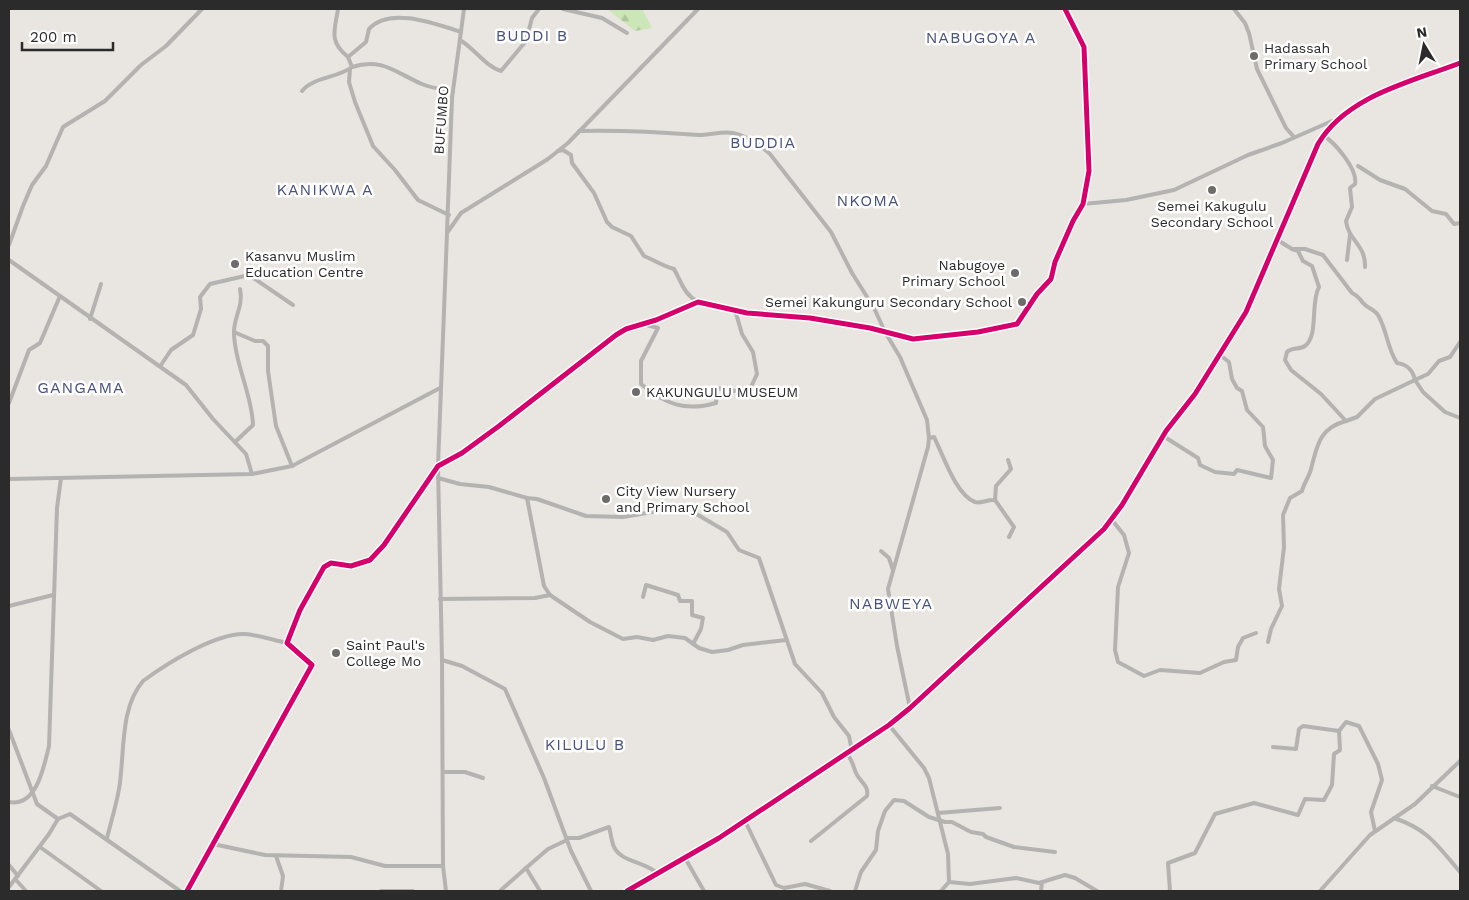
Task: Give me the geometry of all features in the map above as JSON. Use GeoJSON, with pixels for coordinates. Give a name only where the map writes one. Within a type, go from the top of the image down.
{"type":"FeatureCollection","features":[{"type":"Feature","properties":{"kind":"street"},"geometry":{"type":"LineString","coordinates":[[9,245],[32,185],[46,166],[63,127],[105,101],[141,65],[166,46],[202,9]]}},
{"type":"Feature","properties":{"kind":"street"},"geometry":{"type":"LineString","coordinates":[[338,9],[333,34],[339,50],[348,58],[351,68],[349,82],[373,146],[395,170],[418,200],[449,215]]}},
{"type":"Feature","properties":{"kind":"street","name":"BUFUMBO"},"geometry":{"type":"LineString","coordinates":[[446,891],[444,866],[438,466],[453,92],[464,9]]}},
{"type":"Feature","properties":{"kind":"street"},"geometry":{"type":"LineString","coordinates":[[460,40],[471,47],[491,66],[501,71],[526,41],[532,18],[539,9]]}},
{"type":"Feature","properties":{"kind":"street"},"geometry":{"type":"LineString","coordinates":[[563,9],[602,18],[628,33]]}},
{"type":"Feature","properties":{"kind":"street"},"geometry":{"type":"LineString","coordinates":[[447,233],[461,213],[548,159],[579,131],[698,9]]}},
{"type":"Feature","properties":{"kind":"street"},"geometry":{"type":"LineString","coordinates":[[558,150],[563,150],[571,155],[572,163],[594,193],[607,222],[612,227],[631,236],[644,256],[654,258],[674,268],[688,295],[698,302],[755,314],[810,318],[913,339],[1017,324],[1037,294],[1050,281],[1055,262],[1073,221],[1084,204],[1090,167],[1085,114],[1085,52],[1076,28],[1065,9]]}},
{"type":"Feature","properties":{"kind":"street"},"geometry":{"type":"LineString","coordinates":[[1234,9],[1249,33],[1257,69],[1286,128],[1294,137]]}},
{"type":"Feature","properties":{"kind":"street"},"geometry":{"type":"LineString","coordinates":[[348,58],[366,42],[369,29],[374,24],[390,18],[420,20],[461,32]]}},
{"type":"Feature","properties":{"kind":"street"},"geometry":{"type":"LineString","coordinates":[[1084,204],[1126,200],[1174,190],[1246,156],[1335,119],[1377,95],[1460,63]]}},
{"type":"Feature","properties":{"kind":"street"},"geometry":{"type":"LineString","coordinates":[[302,91],[306,87],[329,76],[363,64],[376,64],[398,70],[424,85],[453,92]]}},
{"type":"Feature","properties":{"kind":"street"},"geometry":{"type":"LineString","coordinates":[[627,891],[745,821],[889,725],[1080,552],[1112,520],[1163,436],[1196,394],[1251,301],[1276,239],[1323,135],[1335,119]]}},
{"type":"Feature","properties":{"kind":"street"},"geometry":{"type":"LineString","coordinates":[[579,131],[661,131],[702,135],[727,133],[745,137],[762,146],[803,194],[816,216],[831,232],[852,274],[874,308],[884,332],[900,357],[926,417],[929,438],[888,589],[888,599],[910,708]]}},
{"type":"Feature","properties":{"kind":"street"},"geometry":{"type":"LineString","coordinates":[[1323,135],[1339,149],[1354,174],[1355,184],[1350,188],[1352,207],[1346,221],[1351,238],[1347,260]]}},
{"type":"Feature","properties":{"kind":"street"},"geometry":{"type":"LineString","coordinates":[[1358,166],[1380,180],[1405,189],[1432,211],[1446,214],[1454,224],[1460,223]]}},
{"type":"Feature","properties":{"kind":"street"},"geometry":{"type":"LineString","coordinates":[[1350,233],[1362,248],[1365,267]]}},
{"type":"Feature","properties":{"kind":"street"},"geometry":{"type":"LineString","coordinates":[[1276,239],[1298,251],[1303,261],[1312,266],[1319,287],[1314,297],[1310,339],[1306,345],[1290,349],[1285,360],[1292,370],[1321,394],[1346,421]]}},
{"type":"Feature","properties":{"kind":"street"},"geometry":{"type":"LineString","coordinates":[[1292,249],[1305,249],[1323,255],[1352,293],[1359,296],[1364,304],[1374,310],[1381,322],[1392,356],[1397,363],[1403,364],[1413,372],[1415,380],[1423,392],[1445,412],[1460,418]]}},
{"type":"Feature","properties":{"kind":"street"},"geometry":{"type":"LineString","coordinates":[[9,262],[60,296],[90,319],[161,365],[193,392],[213,419],[248,458],[252,474]]}},
{"type":"Feature","properties":{"kind":"street"},"geometry":{"type":"LineString","coordinates":[[161,365],[171,350],[192,335],[201,309],[200,297],[210,284],[249,275],[293,305]]}},
{"type":"Feature","properties":{"kind":"street"},"geometry":{"type":"LineString","coordinates":[[90,319],[101,284]]}},
{"type":"Feature","properties":{"kind":"street"},"geometry":{"type":"LineString","coordinates":[[235,442],[250,430],[253,422],[234,332],[241,308],[240,289]]}},
{"type":"Feature","properties":{"kind":"street"},"geometry":{"type":"LineString","coordinates":[[686,306],[688,295]]}},
{"type":"Feature","properties":{"kind":"street"},"geometry":{"type":"LineString","coordinates":[[9,403],[28,350],[40,343],[60,296]]}},
{"type":"Feature","properties":{"kind":"street"},"geometry":{"type":"LineString","coordinates":[[287,643],[300,610],[324,567],[331,563],[352,566],[370,560],[384,544],[438,466],[462,453],[492,432],[616,335],[626,329],[663,318],[698,302]]}},
{"type":"Feature","properties":{"kind":"street"},"geometry":{"type":"LineString","coordinates":[[642,324],[658,328],[640,361],[641,384],[658,398],[671,403],[698,408],[716,403],[717,388],[733,390],[750,389],[757,374],[753,352],[742,334],[735,310]]}},
{"type":"Feature","properties":{"kind":"street"},"geometry":{"type":"LineString","coordinates":[[234,332],[255,341],[263,341],[268,346],[268,371],[276,426],[292,466]]}},
{"type":"Feature","properties":{"kind":"street"},"geometry":{"type":"LineString","coordinates":[[890,340],[899,337]]}},
{"type":"Feature","properties":{"kind":"street"},"geometry":{"type":"LineString","coordinates":[[1268,642],[1271,629],[1282,606],[1279,589],[1284,547],[1283,515],[1290,498],[1302,491],[1314,460],[1316,444],[1332,425],[1357,417],[1375,399],[1428,374],[1439,361],[1450,357],[1460,342]]}},
{"type":"Feature","properties":{"kind":"street"},"geometry":{"type":"LineString","coordinates":[[1163,436],[1198,458],[1200,465],[1215,472],[1234,474],[1237,470],[1272,478],[1273,460],[1265,446],[1262,427],[1247,410],[1242,392],[1237,388],[1232,378],[1229,362],[1220,355]]}},
{"type":"Feature","properties":{"kind":"street"},"geometry":{"type":"LineString","coordinates":[[9,479],[252,474],[292,466],[440,388]]}},
{"type":"Feature","properties":{"kind":"street"},"geometry":{"type":"LineString","coordinates":[[929,438],[934,438],[950,474],[965,497],[978,503],[995,500]]}},
{"type":"Feature","properties":{"kind":"street"},"geometry":{"type":"LineString","coordinates":[[1008,460],[1011,469],[996,486],[995,500],[1014,527],[1010,537]]}},
{"type":"Feature","properties":{"kind":"street"},"geometry":{"type":"LineString","coordinates":[[9,802],[20,802],[32,794],[45,765],[49,746],[53,595],[57,508],[61,478]]}},
{"type":"Feature","properties":{"kind":"street"},"geometry":{"type":"LineString","coordinates":[[438,478],[460,484],[489,487],[545,501],[586,516],[626,517],[682,508],[692,510],[727,532],[739,550],[759,558],[795,664],[818,688],[834,717],[849,736],[852,751]]}},
{"type":"Feature","properties":{"kind":"street"},"geometry":{"type":"LineString","coordinates":[[527,498],[540,572],[550,595],[590,622],[623,639],[637,637],[653,640],[668,636],[685,638],[693,644],[712,652],[728,650],[743,644],[786,640]]}},
{"type":"Feature","properties":{"kind":"street"},"geometry":{"type":"LineString","coordinates":[[1112,520],[1124,535],[1130,553],[1118,587],[1115,650],[1118,662],[1144,676],[1160,670],[1172,670],[1190,674],[1200,673],[1224,662],[1236,660],[1238,648],[1243,638],[1256,633]]}},
{"type":"Feature","properties":{"kind":"street"},"geometry":{"type":"LineString","coordinates":[[881,551],[889,558],[893,572]]}},
{"type":"Feature","properties":{"kind":"street"},"geometry":{"type":"LineString","coordinates":[[643,597],[646,585],[678,595],[680,601],[692,601],[692,615],[703,618],[701,629],[693,644]]}},
{"type":"Feature","properties":{"kind":"street"},"geometry":{"type":"LineString","coordinates":[[9,606],[53,595]]}},
{"type":"Feature","properties":{"kind":"street"},"geometry":{"type":"LineString","coordinates":[[440,600],[535,598],[550,595]]}},
{"type":"Feature","properties":{"kind":"street"},"geometry":{"type":"LineString","coordinates":[[107,838],[119,789],[127,720],[137,688],[143,681],[204,645],[226,638],[244,634],[287,643],[312,666],[187,891]]}},
{"type":"Feature","properties":{"kind":"street"},"geometry":{"type":"LineString","coordinates":[[442,660],[462,666],[505,689],[544,778],[566,839],[591,891]]}},
{"type":"Feature","properties":{"kind":"street"},"geometry":{"type":"LineString","coordinates":[[1170,891],[1168,863],[1195,853],[1215,814],[1254,803],[1298,815],[1305,799],[1324,800],[1332,785],[1334,754],[1340,752],[1339,731],[1346,722],[1360,727],[1381,773],[1382,780],[1371,812],[1375,831]]}},
{"type":"Feature","properties":{"kind":"street"},"geometry":{"type":"LineString","coordinates":[[889,725],[927,774],[949,862],[949,882],[941,891]]}},
{"type":"Feature","properties":{"kind":"street"},"geometry":{"type":"LineString","coordinates":[[1273,747],[1296,749],[1299,729],[1303,726],[1339,731]]}},
{"type":"Feature","properties":{"kind":"street"},"geometry":{"type":"LineString","coordinates":[[9,730],[32,794],[41,807],[58,819]]}},
{"type":"Feature","properties":{"kind":"street"},"geometry":{"type":"LineString","coordinates":[[811,841],[867,796],[867,789],[856,773],[854,764],[847,754]]}},
{"type":"Feature","properties":{"kind":"street"},"geometry":{"type":"LineString","coordinates":[[1320,891],[1375,831],[1415,804],[1460,761]]}},
{"type":"Feature","properties":{"kind":"street"},"geometry":{"type":"LineString","coordinates":[[443,772],[465,772],[483,778]]}},
{"type":"Feature","properties":{"kind":"street"},"geometry":{"type":"LineString","coordinates":[[1432,786],[1460,797]]}},
{"type":"Feature","properties":{"kind":"street"},"geometry":{"type":"LineString","coordinates":[[855,891],[861,872],[876,850],[880,823],[891,802],[904,801],[929,817],[1000,808]]}},
{"type":"Feature","properties":{"kind":"street"},"geometry":{"type":"LineString","coordinates":[[9,887],[40,847],[58,819],[66,814],[73,815],[180,891]]}},
{"type":"Feature","properties":{"kind":"street"},"geometry":{"type":"LineString","coordinates":[[938,816],[962,825],[971,832],[984,834],[986,837],[1014,847],[1055,852]]}},
{"type":"Feature","properties":{"kind":"street"},"geometry":{"type":"LineString","coordinates":[[1394,818],[1420,829],[1433,838],[1460,872]]}},
{"type":"Feature","properties":{"kind":"street"},"geometry":{"type":"LineString","coordinates":[[745,821],[776,885],[784,888],[805,884],[830,891]]}},
{"type":"Feature","properties":{"kind":"street"},"geometry":{"type":"LineString","coordinates":[[500,891],[548,849],[566,839],[579,838],[609,827],[613,844],[620,855],[644,864],[658,874]]}},
{"type":"Feature","properties":{"kind":"street"},"geometry":{"type":"LineString","coordinates":[[213,844],[276,856],[352,857],[385,866],[444,866]]}},
{"type":"Feature","properties":{"kind":"street"},"geometry":{"type":"LineString","coordinates":[[40,847],[101,891]]}},
{"type":"Feature","properties":{"kind":"street"},"geometry":{"type":"LineString","coordinates":[[276,856],[282,876],[281,891]]}},
{"type":"Feature","properties":{"kind":"street"},"geometry":{"type":"LineString","coordinates":[[685,858],[704,891]]}},
{"type":"Feature","properties":{"kind":"street"},"geometry":{"type":"LineString","coordinates":[[9,865],[26,891]]}},
{"type":"Feature","properties":{"kind":"street"},"geometry":{"type":"LineString","coordinates":[[526,868],[540,891]]}},
{"type":"Feature","properties":{"kind":"street"},"geometry":{"type":"LineString","coordinates":[[949,882],[970,884],[1016,878],[1042,882],[1070,876],[1098,891]]}},
{"type":"Feature","properties":{"kind":"street"},"geometry":{"type":"LineString","coordinates":[[1041,891],[1042,882]]}},
{"type":"Feature","properties":{"kind":"street"},"geometry":{"type":"LineString","coordinates":[[381,891],[413,891]]}},
{"type":"Feature","properties":{"kind":"green space"},"geometry":{"type":"Polygon","coordinates":[[[607,9],[642,9],[652,28],[635,31],[607,9]]]}},
{"type":"Feature","properties":{"kind":"cycle path"},"geometry":{"type":"LineString","coordinates":[[187,891],[312,665],[287,643],[300,610],[324,567],[331,563],[351,566],[370,560],[384,545],[438,466],[462,453],[499,426],[616,335],[626,329],[656,320],[698,302],[747,313],[810,318],[870,328],[913,339],[978,332],[1017,324],[1037,294],[1051,279],[1055,262],[1073,221],[1083,204],[1089,171],[1084,47],[1065,9]]}},
{"type":"Feature","properties":{"kind":"cycle path"},"geometry":{"type":"LineString","coordinates":[[627,891],[719,838],[889,725],[910,708],[1104,529],[1122,505],[1166,431],[1195,394],[1246,312],[1318,144],[1330,128],[1362,102],[1401,84],[1460,63]]}},
{"type":"Feature","properties":{"kind":"place","name":"Hadassah Primary School"},"geometry":{"type":"Point","coordinates":[1254,56]}},
{"type":"Feature","properties":{"kind":"place","name":"Semei Kakugulu Secondary School"},"geometry":{"type":"Point","coordinates":[1212,190]}},
{"type":"Feature","properties":{"kind":"place","name":"Kasanvu Muslim Education Centre"},"geometry":{"type":"Point","coordinates":[235,264]}},
{"type":"Feature","properties":{"kind":"place","name":"Nabugoye Primary School"},"geometry":{"type":"Point","coordinates":[1015,273]}},
{"type":"Feature","properties":{"kind":"place","name":"Semei Kakunguru Secondary School"},"geometry":{"type":"Point","coordinates":[1022,302]}},
{"type":"Feature","properties":{"kind":"place","name":"KAKUNGULU MUSEUM"},"geometry":{"type":"Point","coordinates":[636,392]}},
{"type":"Feature","properties":{"kind":"place","name":"City View Nursery and Primary School"},"geometry":{"type":"Point","coordinates":[606,499]}},
{"type":"Feature","properties":{"kind":"place","name":"Saint Paul's College Mo"},"geometry":{"type":"Point","coordinates":[336,653]}},
{"type":"Feature","properties":{"kind":"district","name":"BUDDI B"},"geometry":{"type":"Point","coordinates":[532,35]}},
{"type":"Feature","properties":{"kind":"district","name":"NABUGOYA A"},"geometry":{"type":"Point","coordinates":[981,37]}},
{"type":"Feature","properties":{"kind":"district","name":"BUDDIA"},"geometry":{"type":"Point","coordinates":[763,142]}},
{"type":"Feature","properties":{"kind":"district","name":"KANIKWA A"},"geometry":{"type":"Point","coordinates":[325,189]}},
{"type":"Feature","properties":{"kind":"district","name":"NKOMA"},"geometry":{"type":"Point","coordinates":[868,200]}},
{"type":"Feature","properties":{"kind":"district","name":"GANGAMA"},"geometry":{"type":"Point","coordinates":[81,387]}},
{"type":"Feature","properties":{"kind":"district","name":"NABWEYA"},"geometry":{"type":"Point","coordinates":[891,603]}},
{"type":"Feature","properties":{"kind":"district","name":"KILULU B"},"geometry":{"type":"Point","coordinates":[585,744]}}]}
